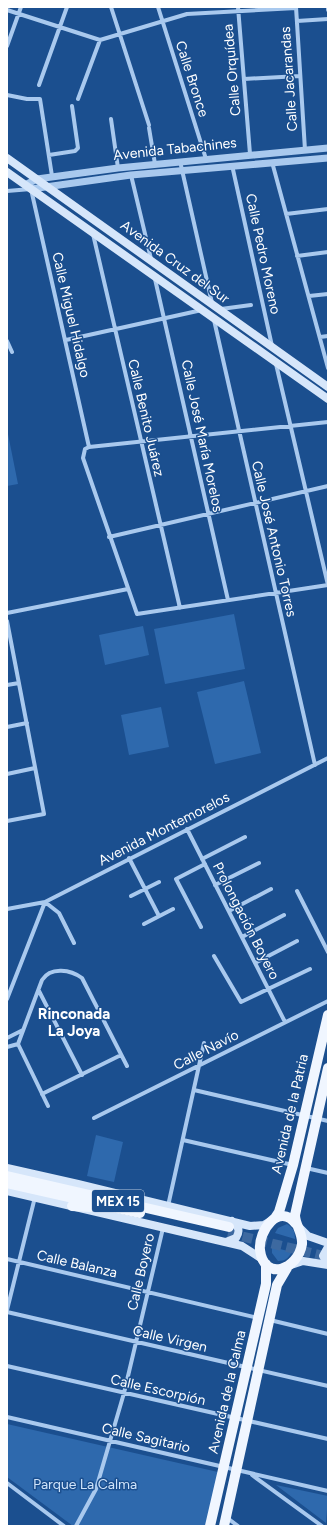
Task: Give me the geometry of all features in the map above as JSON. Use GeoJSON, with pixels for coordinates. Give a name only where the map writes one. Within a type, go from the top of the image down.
{"type":"FeatureCollection","features":[{"type":"Feature","properties":{"kind":"main road","name":"Avenida Cruz del Sur"},"geometry":{"type":"LineString","coordinates":[[7,158],[328,387]]}},
{"type":"Feature","properties":{"kind":"main road","name":"Avenida Cruz del Sur"},"geometry":{"type":"LineString","coordinates":[[7,172],[328,399]]}},
{"type":"Feature","properties":{"kind":"main road","name":"Avenida de la Patria"},"geometry":{"type":"LineString","coordinates":[[272,1220],[280,1212],[293,1165],[328,1015]]}},
{"type":"Feature","properties":{"kind":"main road","name":"Avenida de la Patria"},"geometry":{"type":"LineString","coordinates":[[297,1225],[295,1215],[328,1068]]}},
{"type":"Feature","properties":{"kind":"main road"},"geometry":{"type":"LineString","coordinates":[[300,1137],[306,1134],[312,1140]]}},
{"type":"Feature","properties":{"kind":"main road"},"geometry":{"type":"LineString","coordinates":[[7,1168],[168,1206],[229,1231],[242,1246],[264,1261],[271,1268],[278,1270],[303,1261],[328,1265]]}},
{"type":"Feature","properties":{"kind":"main road","name":"MEX 15"},"geometry":{"type":"LineString","coordinates":[[7,1176],[81,1193],[229,1231]]}},
{"type":"Feature","properties":{"kind":"main road"},"geometry":{"type":"LineString","coordinates":[[49,1178],[81,1193]]}},
{"type":"Feature","properties":{"kind":"main road","name":"MEX 15"},"geometry":{"type":"LineString","coordinates":[[7,1183],[229,1231]]}},
{"type":"Feature","properties":{"kind":"main road"},"geometry":{"type":"LineString","coordinates":[[7,1191],[163,1227],[229,1231],[250,1226],[264,1225],[272,1220],[285,1216],[308,1236],[328,1243]]}},
{"type":"Feature","properties":{"kind":"main road"},"geometry":{"type":"LineString","coordinates":[[72,1206],[114,1207]]}},
{"type":"Feature","properties":{"kind":"main road"},"geometry":{"type":"LineString","coordinates":[[264,1261],[260,1245],[262,1235],[272,1220]]}},
{"type":"Feature","properties":{"kind":"main road"},"geometry":{"type":"LineString","coordinates":[[289,1266],[297,1259],[302,1242],[297,1225]]}},
{"type":"Feature","properties":{"kind":"main road"},"geometry":{"type":"LineString","coordinates":[[328,1247],[323,1256],[328,1265]]}},
{"type":"Feature","properties":{"kind":"main road","name":"Avenida de la Calma"},"geometry":{"type":"LineString","coordinates":[[210,1526],[225,1467],[266,1284],[264,1261]]}},
{"type":"Feature","properties":{"kind":"main road","name":"Avenida de la Calma"},"geometry":{"type":"LineString","coordinates":[[225,1522],[277,1285],[289,1266]]}},
{"type":"Feature","properties":{"kind":"main road"},"geometry":{"type":"LineString","coordinates":[[250,1355],[261,1357]]}},
{"type":"Feature","properties":{"kind":"street"},"geometry":{"type":"LineString","coordinates":[[7,46],[21,7]]}},
{"type":"Feature","properties":{"kind":"street"},"geometry":{"type":"LineString","coordinates":[[39,85],[68,7]]}},
{"type":"Feature","properties":{"kind":"street"},"geometry":{"type":"LineString","coordinates":[[112,7],[149,127],[155,164]]}},
{"type":"Feature","properties":{"kind":"street","name":"Calle Bronce"},"geometry":{"type":"LineString","coordinates":[[158,7],[206,159]]}},
{"type":"Feature","properties":{"kind":"street"},"geometry":{"type":"LineString","coordinates":[[7,10],[100,40],[121,35],[187,14],[238,9],[296,8]]}},
{"type":"Feature","properties":{"kind":"street","name":"Calle Jacarandas"},"geometry":{"type":"LineString","coordinates":[[296,8],[305,150]]}},
{"type":"Feature","properties":{"kind":"street","name":"Calle Orquídea"},"geometry":{"type":"LineString","coordinates":[[238,9],[250,154]]}},
{"type":"Feature","properties":{"kind":"street"},"geometry":{"type":"LineString","coordinates":[[297,21],[328,19]]}},
{"type":"Feature","properties":{"kind":"street"},"geometry":{"type":"LineString","coordinates":[[78,99],[100,40]]}},
{"type":"Feature","properties":{"kind":"street"},"geometry":{"type":"LineString","coordinates":[[244,79],[300,76]]}},
{"type":"Feature","properties":{"kind":"street"},"geometry":{"type":"LineString","coordinates":[[7,95],[27,99],[40,99],[52,176]]}},
{"type":"Feature","properties":{"kind":"street"},"geometry":{"type":"LineString","coordinates":[[49,155],[74,151],[78,148],[72,106]]}},
{"type":"Feature","properties":{"kind":"street"},"geometry":{"type":"LineString","coordinates":[[111,119],[118,168]]}},
{"type":"Feature","properties":{"kind":"street","name":"Avenida Tabachines"},"geometry":{"type":"LineString","coordinates":[[28,187],[36,179],[52,176],[180,161],[328,148]]}},
{"type":"Feature","properties":{"kind":"street","name":"Avenida Tabachines"},"geometry":{"type":"LineString","coordinates":[[28,187],[182,170],[328,158]]}},
{"type":"Feature","properties":{"kind":"street"},"geometry":{"type":"LineString","coordinates":[[180,161],[216,307],[251,304]]}},
{"type":"Feature","properties":{"kind":"street"},"geometry":{"type":"LineString","coordinates":[[272,162],[328,368]]}},
{"type":"Feature","properties":{"kind":"street","name":"Calle Pedro Moreno"},"geometry":{"type":"LineString","coordinates":[[232,166],[272,347]]}},
{"type":"Feature","properties":{"kind":"street"},"geometry":{"type":"LineString","coordinates":[[131,175],[151,262]]}},
{"type":"Feature","properties":{"kind":"street"},"geometry":{"type":"LineString","coordinates":[[7,191],[20,191],[28,187]]}},
{"type":"Feature","properties":{"kind":"street","name":"Calle Miguel Hidalgo"},"geometry":{"type":"LineString","coordinates":[[28,187],[66,340],[89,447]]}},
{"type":"Feature","properties":{"kind":"street"},"geometry":{"type":"LineString","coordinates":[[286,214],[328,210]]}},
{"type":"Feature","properties":{"kind":"street","name":"Calle Benito Juárez"},"geometry":{"type":"LineString","coordinates":[[93,233],[140,441],[180,608]]}},
{"type":"Feature","properties":{"kind":"street"},"geometry":{"type":"LineString","coordinates":[[297,256],[328,252]]}},
{"type":"Feature","properties":{"kind":"street","name":"Calle José María Morelos"},"geometry":{"type":"LineString","coordinates":[[155,277],[228,600]]}},
{"type":"Feature","properties":{"kind":"street"},"geometry":{"type":"LineString","coordinates":[[308,296],[328,294]]}},
{"type":"Feature","properties":{"kind":"street"},"geometry":{"type":"LineString","coordinates":[[66,340],[202,310]]}},
{"type":"Feature","properties":{"kind":"street","name":"Calle José Antonio Torres"},"geometry":{"type":"LineString","coordinates":[[214,319],[314,765]]}},
{"type":"Feature","properties":{"kind":"street"},"geometry":{"type":"LineString","coordinates":[[320,337],[328,336]]}},
{"type":"Feature","properties":{"kind":"street"},"geometry":{"type":"LineString","coordinates":[[7,341],[12,352]]}},
{"type":"Feature","properties":{"kind":"street"},"geometry":{"type":"LineString","coordinates":[[275,361],[291,426],[328,585],[137,614],[83,458],[85,448],[140,441],[291,426],[328,422]]}},
{"type":"Feature","properties":{"kind":"street"},"geometry":{"type":"LineString","coordinates":[[109,536],[328,486]]}},
{"type":"Feature","properties":{"kind":"street"},"geometry":{"type":"LineString","coordinates":[[7,613],[128,589]]}},
{"type":"Feature","properties":{"kind":"street"},"geometry":{"type":"LineString","coordinates":[[7,621],[44,814],[7,821]]}},
{"type":"Feature","properties":{"kind":"street"},"geometry":{"type":"LineString","coordinates":[[7,685],[18,683]]}},
{"type":"Feature","properties":{"kind":"street"},"geometry":{"type":"LineString","coordinates":[[7,727],[27,723]]}},
{"type":"Feature","properties":{"kind":"street","name":"Avenida Montemorelos"},"geometry":{"type":"LineString","coordinates":[[7,909],[45,902],[328,758]]}},
{"type":"Feature","properties":{"kind":"street"},"geometry":{"type":"LineString","coordinates":[[7,774],[35,768]]}},
{"type":"Feature","properties":{"kind":"street","name":"Prolongación Boyero"},"geometry":{"type":"LineString","coordinates":[[187,829],[285,1022]]}},
{"type":"Feature","properties":{"kind":"street"},"geometry":{"type":"LineString","coordinates":[[202,859],[245,837]]}},
{"type":"Feature","properties":{"kind":"street"},"geometry":{"type":"LineString","coordinates":[[129,858],[158,916]]}},
{"type":"Feature","properties":{"kind":"street"},"geometry":{"type":"LineString","coordinates":[[215,885],[259,863]]}},
{"type":"Feature","properties":{"kind":"street"},"geometry":{"type":"LineString","coordinates":[[202,927],[176,880],[178,877],[205,864]]}},
{"type":"Feature","properties":{"kind":"street"},"geometry":{"type":"LineString","coordinates":[[131,896],[159,882]]}},
{"type":"Feature","properties":{"kind":"street"},"geometry":{"type":"LineString","coordinates":[[229,911],[271,889]]}},
{"type":"Feature","properties":{"kind":"street"},"geometry":{"type":"LineString","coordinates":[[297,891],[328,952]]}},
{"type":"Feature","properties":{"kind":"street"},"geometry":{"type":"LineString","coordinates":[[7,999],[45,902],[59,913],[74,943]]}},
{"type":"Feature","properties":{"kind":"street"},"geometry":{"type":"LineString","coordinates":[[144,924],[173,909]]}},
{"type":"Feature","properties":{"kind":"street"},"geometry":{"type":"LineString","coordinates":[[242,937],[284,915]]}},
{"type":"Feature","properties":{"kind":"street"},"geometry":{"type":"LineString","coordinates":[[255,963],[297,941]]}},
{"type":"Feature","properties":{"kind":"street"},"geometry":{"type":"LineString","coordinates":[[214,956],[241,1002],[269,990],[310,969]]}},
{"type":"Feature","properties":{"kind":"street"},"geometry":{"type":"LineString","coordinates":[[48,1106],[18,1044],[39,992],[42,980],[49,973],[68,971],[74,972],[82,978],[127,1066]]}},
{"type":"Feature","properties":{"kind":"street"},"geometry":{"type":"LineString","coordinates":[[39,992],[82,1074]]}},
{"type":"Feature","properties":{"kind":"street","name":"Calle Navío"},"geometry":{"type":"LineString","coordinates":[[94,1118],[328,1001]]}},
{"type":"Feature","properties":{"kind":"street"},"geometry":{"type":"LineString","coordinates":[[7,1038],[23,1029]]}},
{"type":"Feature","properties":{"kind":"street"},"geometry":{"type":"LineString","coordinates":[[168,1206],[204,1043]]}},
{"type":"Feature","properties":{"kind":"street"},"geometry":{"type":"LineString","coordinates":[[7,1047],[18,1044]]}},
{"type":"Feature","properties":{"kind":"street"},"geometry":{"type":"LineString","coordinates":[[42,1094],[121,1055]]}},
{"type":"Feature","properties":{"kind":"street"},"geometry":{"type":"LineString","coordinates":[[194,1090],[328,1121]]}},
{"type":"Feature","properties":{"kind":"street"},"geometry":{"type":"LineString","coordinates":[[183,1140],[293,1165]]}},
{"type":"Feature","properties":{"kind":"street"},"geometry":{"type":"LineString","coordinates":[[306,1168],[328,1173]]}},
{"type":"Feature","properties":{"kind":"street"},"geometry":{"type":"LineString","coordinates":[[7,1311],[35,1197]]}},
{"type":"Feature","properties":{"kind":"street","name":"Calle Boyero"},"geometry":{"type":"LineString","coordinates":[[76,1526],[96,1489],[124,1393],[163,1227]]}},
{"type":"Feature","properties":{"kind":"street","name":"Calle Balanza"},"geometry":{"type":"LineString","coordinates":[[7,1259],[258,1318]]}},
{"type":"Feature","properties":{"kind":"street","name":"Calle Virgen"},"geometry":{"type":"LineString","coordinates":[[7,1311],[328,1386]]}},
{"type":"Feature","properties":{"kind":"street"},"geometry":{"type":"LineString","coordinates":[[269,1320],[328,1334]]}},
{"type":"Feature","properties":{"kind":"street","name":"Calle Escorpión"},"geometry":{"type":"LineString","coordinates":[[7,1366],[247,1422],[328,1439]]}},
{"type":"Feature","properties":{"kind":"street","name":"Calle Sagitario"},"geometry":{"type":"LineString","coordinates":[[7,1417],[328,1490]]}},
{"type":"Feature","properties":{"kind":"street"},"geometry":{"type":"LineString","coordinates":[[250,1473],[322,1526]]}},
{"type":"Feature","properties":{"kind":"street"},"geometry":{"type":"LineString","coordinates":[[7,1483],[64,1526]]}},
{"type":"Feature","properties":{"kind":"street"},"geometry":{"type":"LineString","coordinates":[[225,1522],[238,1526]]}},
{"type":"Feature","properties":{"kind":"green space"},"geometry":{"type":"Polygon","coordinates":[[[7,429],[18,484],[7,486],[7,429]]]}},
{"type":"Feature","properties":{"kind":"green space"},"geometry":{"type":"Polygon","coordinates":[[[234,614],[245,669],[165,684],[154,629],[234,614]]]}},
{"type":"Feature","properties":{"kind":"green space"},"geometry":{"type":"Polygon","coordinates":[[[143,626],[149,655],[105,665],[99,635],[143,626]]]}},
{"type":"Feature","properties":{"kind":"green space"},"geometry":{"type":"Polygon","coordinates":[[[244,681],[261,753],[215,764],[197,692],[244,681]]]}},
{"type":"Feature","properties":{"kind":"green space"},"geometry":{"type":"Polygon","coordinates":[[[161,707],[169,747],[129,755],[121,715],[161,707]]]}},
{"type":"Feature","properties":{"kind":"green space"},"geometry":{"type":"Polygon","coordinates":[[[96,1135],[123,1142],[114,1182],[87,1176],[96,1135]]]}},
{"type":"Feature","properties":{"kind":"green space"},"geometry":{"type":"Polygon","coordinates":[[[287,1224],[293,1230],[295,1239],[275,1233],[278,1228],[287,1224]]]}},
{"type":"Feature","properties":{"kind":"green space"},"geometry":{"type":"Polygon","coordinates":[[[272,1247],[292,1252],[286,1259],[278,1261],[272,1253],[272,1247]]]}},
{"type":"Feature","properties":{"kind":"green space","name":"Parque La Calma"},"geometry":{"type":"Polygon","coordinates":[[[7,1424],[218,1472],[206,1526],[73,1526],[7,1477],[7,1424]]]}},
{"type":"Feature","properties":{"kind":"green space"},"geometry":{"type":"Polygon","coordinates":[[[276,1485],[328,1496],[326,1523],[276,1485]]]}},
{"type":"Feature","properties":{"kind":"tunnel"},"geometry":{"type":"LineString","coordinates":[[228,1233],[328,1257]]}},
{"type":"Feature","properties":{"kind":"district","name":"Rinconada La Joya"},"geometry":{"type":"Point","coordinates":[74,1022]}}]}
